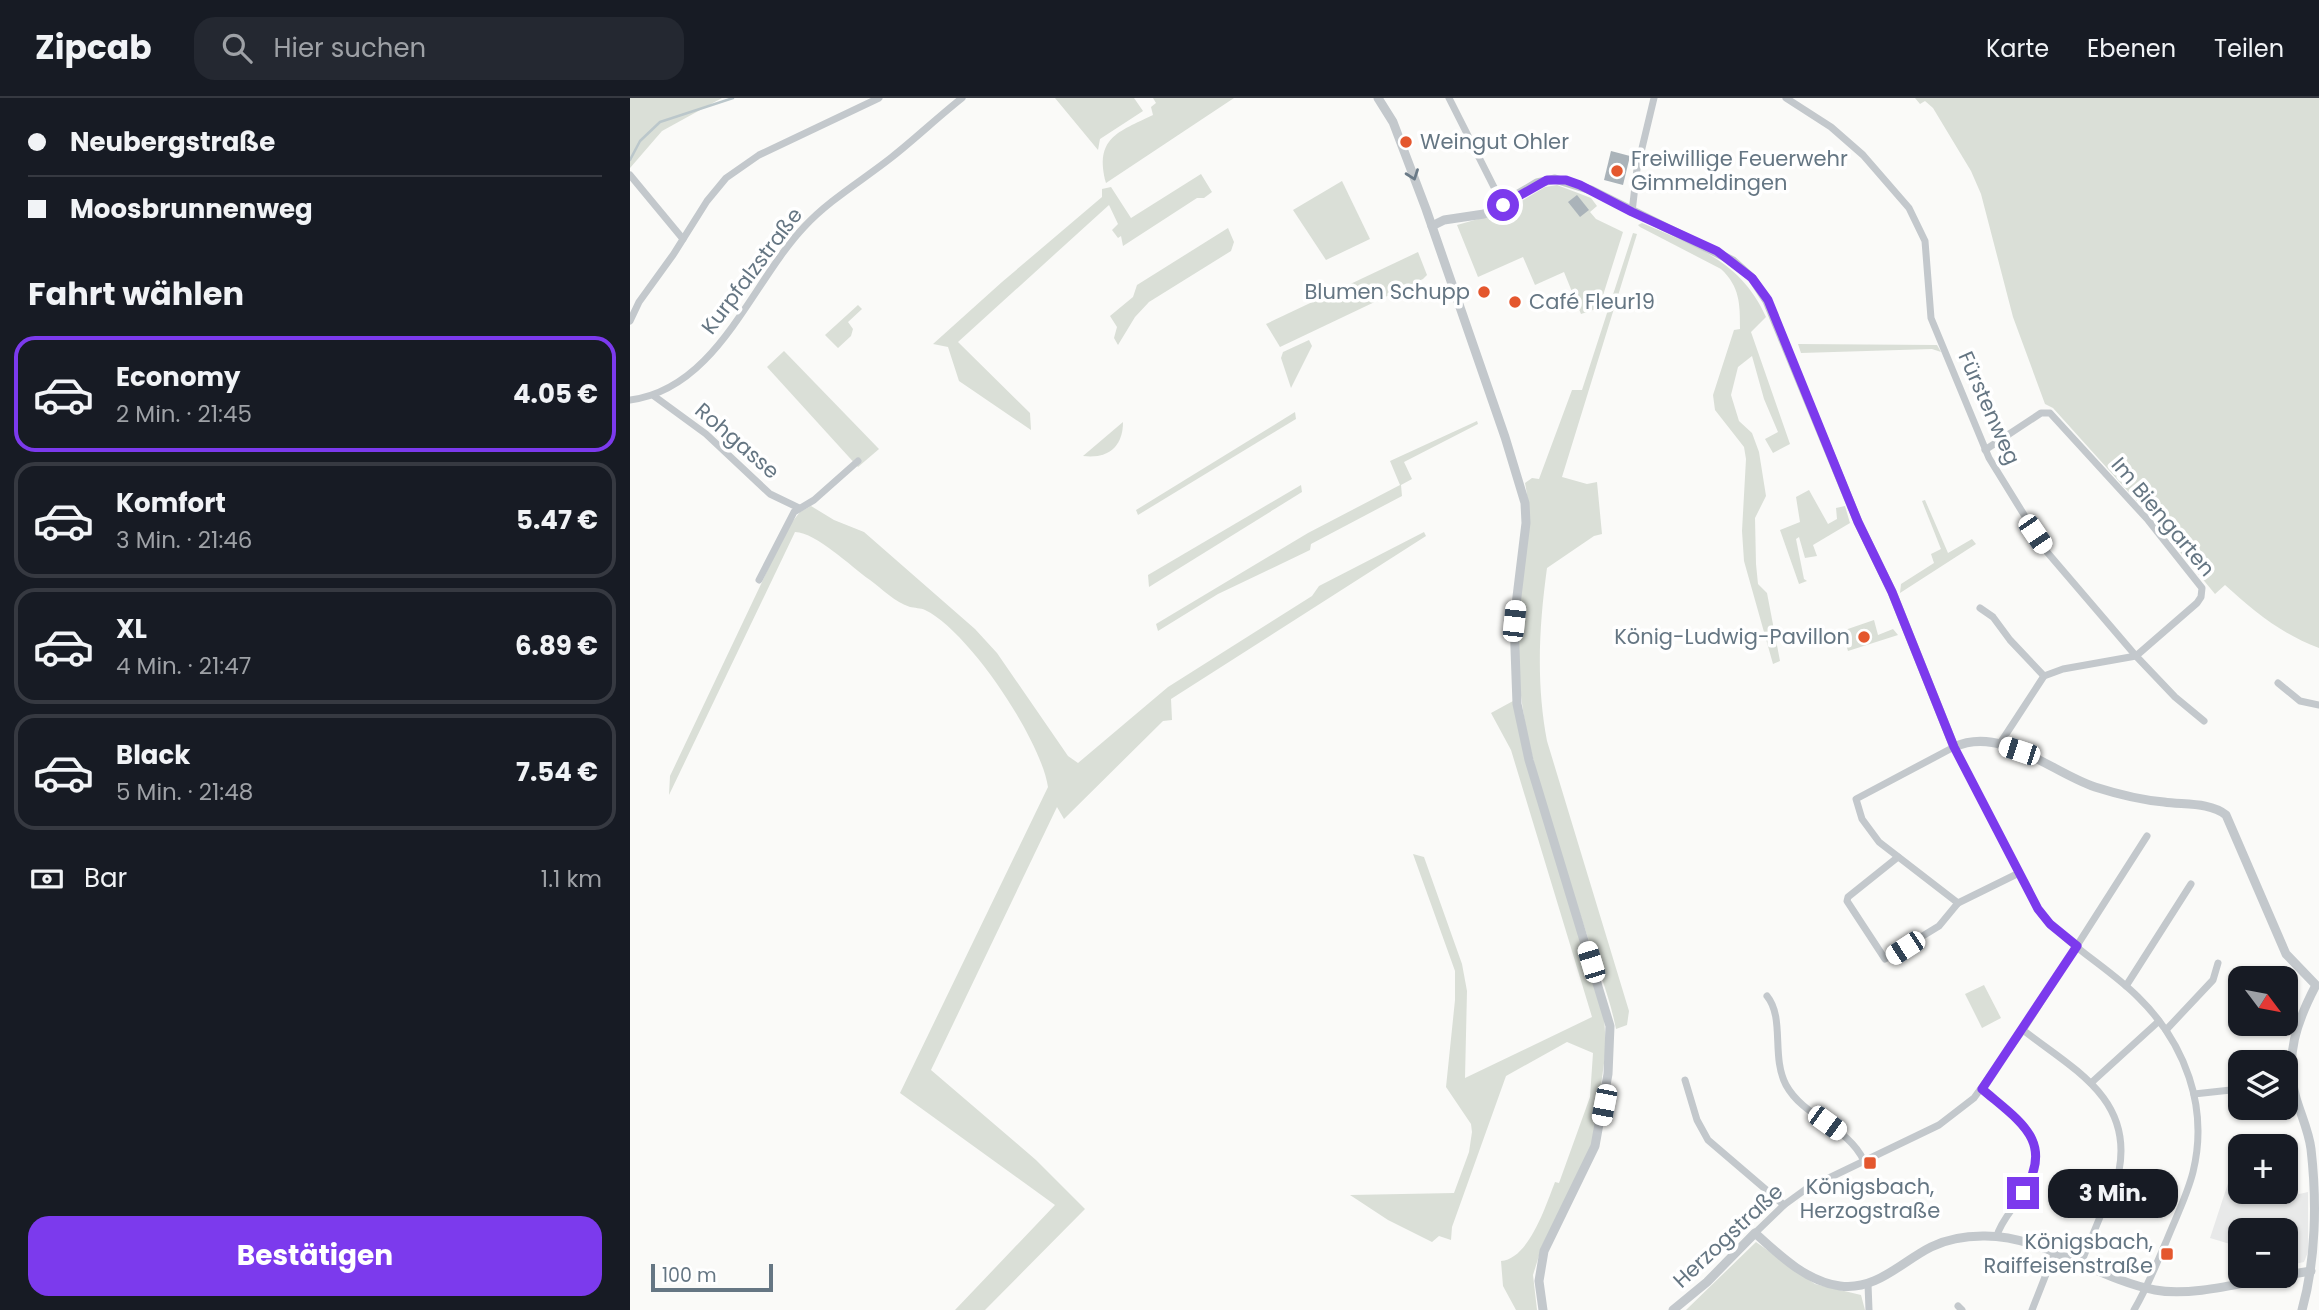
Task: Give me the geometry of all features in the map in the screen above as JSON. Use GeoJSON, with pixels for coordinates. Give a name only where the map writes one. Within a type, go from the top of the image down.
{"type":"FeatureCollection","features":[{"type":"Feature","properties":{"kind":"street"},"geometry":{"type":"LineString","coordinates":[[630,321],[639,302],[714,190],[760,155],[879,98]]}},
{"type":"Feature","properties":{"kind":"street","name":"Kurpfalzstraße"},"geometry":{"type":"LineString","coordinates":[[630,400],[654,396],[692,369],[718,346],[805,226],[962,98]]}},
{"type":"Feature","properties":{"kind":"street"},"geometry":{"type":"LineString","coordinates":[[1378,98],[1393,122],[1426,209],[1505,437],[1525,503],[1526,523],[1513,634],[1521,726],[1610,1026],[1608,1074],[1595,1146],[1544,1251],[1539,1282],[1543,1310]]}},
{"type":"Feature","properties":{"kind":"street"},"geometry":{"type":"LineString","coordinates":[[1449,98],[1503,205]]}},
{"type":"Feature","properties":{"kind":"street"},"geometry":{"type":"LineString","coordinates":[[1632,212],[1637,169],[1654,98]]}},
{"type":"Feature","properties":{"kind":"street","name":"Fürstenweg"},"geometry":{"type":"LineString","coordinates":[[1787,98],[1831,127],[1863,155],[1899,194],[1916,220],[1927,251],[1927,300],[1931,318],[1985,450],[2047,552],[2136,656],[2175,697],[2204,721]]}},
{"type":"Feature","properties":{"kind":"street"},"geometry":{"type":"LineString","coordinates":[[630,174],[683,239]]}},
{"type":"Feature","properties":{"kind":"street"},"geometry":{"type":"LineString","coordinates":[[1432,226],[1444,220],[1471,217],[1503,205],[1537,183],[1555,179],[1591,190],[1632,212],[1680,232],[1733,261],[1752,278],[1768,300],[1858,522],[1892,592],[1954,747],[2019,873],[2044,917],[2126,986],[2159,1021],[2180,1051],[2194,1094],[2198,1127],[2192,1174],[2146,1288],[2134,1310]]}},
{"type":"Feature","properties":{"kind":"street","name":"Rohgasse"},"geometry":{"type":"LineString","coordinates":[[654,396],[706,434],[770,494],[799,508]]}},
{"type":"Feature","properties":{"kind":"street","name":"Im Biengarten"},"geometry":{"type":"LineString","coordinates":[[1985,450],[2041,413],[2050,413],[2148,520],[2202,588],[2197,603],[2136,656]]}},
{"type":"Feature","properties":{"kind":"street"},"geometry":{"type":"LineString","coordinates":[[760,580],[789,518],[858,461]]}},
{"type":"Feature","properties":{"kind":"street"},"geometry":{"type":"LineString","coordinates":[[1980,608],[1993,617],[2010,640],[2044,676]]}},
{"type":"Feature","properties":{"kind":"street"},"geometry":{"type":"LineString","coordinates":[[1999,745],[2044,676],[2063,669],[2136,656]]}},
{"type":"Feature","properties":{"kind":"street"},"geometry":{"type":"LineString","coordinates":[[2278,683],[2300,701],[2319,705]]}},
{"type":"Feature","properties":{"kind":"street"},"geometry":{"type":"LineString","coordinates":[[1958,903],[1879,842],[1862,819],[1856,799],[1954,747],[1969,742],[1999,745],[2038,758],[2098,788],[2161,802],[2211,807],[2222,811],[2233,826],[2286,954],[2317,982],[2294,1036],[2292,1050]]}},
{"type":"Feature","properties":{"kind":"street","name":"Herzogstraße"},"geometry":{"type":"LineString","coordinates":[[1673,1310],[1717,1273],[1784,1205],[1806,1189],[1948,1119],[1982,1089],[2147,836]]}},
{"type":"Feature","properties":{"kind":"street"},"geometry":{"type":"LineString","coordinates":[[1898,857],[1847,899],[1882,957],[1888,958],[1939,926],[1958,903],[2019,873]]}},
{"type":"Feature","properties":{"kind":"street"},"geometry":{"type":"LineString","coordinates":[[2126,986],[2191,884]]}},
{"type":"Feature","properties":{"kind":"street"},"geometry":{"type":"LineString","coordinates":[[2166,1030],[2213,980],[2218,963]]}},
{"type":"Feature","properties":{"kind":"street"},"geometry":{"type":"LineString","coordinates":[[1767,996],[1774,1008],[1778,1063],[1788,1088],[1805,1107],[1853,1143],[1864,1161]]}},
{"type":"Feature","properties":{"kind":"street"},"geometry":{"type":"LineString","coordinates":[[2091,1083],[2159,1021]]}},
{"type":"Feature","properties":{"kind":"street"},"geometry":{"type":"LineString","coordinates":[[2022,1030],[2091,1083],[2114,1112],[2120,1132],[2122,1157],[2115,1183],[2081,1263]]}},
{"type":"Feature","properties":{"kind":"street"},"geometry":{"type":"LineString","coordinates":[[1685,1080],[1697,1120],[1709,1140],[1784,1205]]}},
{"type":"Feature","properties":{"kind":"street"},"geometry":{"type":"LineString","coordinates":[[1982,1089],[2025,1128],[2037,1152],[2033,1177],[1997,1237]]}},
{"type":"Feature","properties":{"kind":"street"},"geometry":{"type":"LineString","coordinates":[[2194,1094],[2228,1090]]}},
{"type":"Feature","properties":{"kind":"street"},"geometry":{"type":"LineString","coordinates":[[2298,1111],[2311,1149],[2316,1271],[2302,1310]]}},
{"type":"Feature","properties":{"kind":"street"},"geometry":{"type":"LineString","coordinates":[[1755,1233],[1778,1254],[1819,1281],[1848,1287],[1868,1284],[1937,1244],[1969,1236],[1997,1237],[2081,1263],[2146,1288],[2184,1292],[2228,1285]]}},
{"type":"Feature","properties":{"kind":"street"},"geometry":{"type":"LineString","coordinates":[[2032,1310],[2054,1254]]}},
{"type":"Feature","properties":{"kind":"street"},"geometry":{"type":"LineString","coordinates":[[2298,1273],[2316,1271]]}},
{"type":"Feature","properties":{"kind":"street"},"geometry":{"type":"LineString","coordinates":[[1868,1284],[1869,1310]]}},
{"type":"Feature","properties":{"kind":"shaded area"},"geometry":{"type":"Polygon","coordinates":[[[630,98],[722,98],[662,131],[630,168],[630,98]]]}},
{"type":"Feature","properties":{"kind":"shaded area"},"geometry":{"type":"Polygon","coordinates":[[[1055,98],[1134,98],[1143,111],[1100,139],[1098,150],[1055,98]]]}},
{"type":"Feature","properties":{"kind":"shaded area"},"geometry":{"type":"Polygon","coordinates":[[[1153,98],[1234,98],[1106,183],[1103,156],[1106,146],[1129,126],[1153,115],[1151,107],[1156,103],[1153,98]]]}},
{"type":"Feature","properties":{"kind":"shaded area"},"geometry":{"type":"Polygon","coordinates":[[[1915,98],[2319,98],[2319,648],[2280,629],[2225,585],[2215,594],[2152,518],[2053,408],[2045,404],[2013,317],[1981,194],[1971,171],[1933,108],[1925,101],[1920,104],[1915,98]]]}},
{"type":"Feature","properties":{"kind":"shaded area"},"geometry":{"type":"Polygon","coordinates":[[[1201,174],[1212,192],[1204,198],[1197,198],[1123,246],[1121,236],[1118,238],[1112,230],[1118,224],[1109,205],[958,342],[1030,413],[1031,430],[959,381],[948,347],[933,344],[1102,197],[1102,189],[1111,187],[1131,218],[1201,174]]]}},
{"type":"Feature","properties":{"kind":"shaded area"},"geometry":{"type":"Polygon","coordinates":[[[1342,181],[1370,239],[1326,260],[1293,210],[1342,181]]]}},
{"type":"Feature","properties":{"kind":"shaded area"},"geometry":{"type":"Polygon","coordinates":[[[1557,185],[1591,198],[1597,206],[1590,212],[1596,219],[1623,232],[1599,308],[1581,314],[1564,272],[1535,285],[1523,257],[1478,277],[1457,225],[1503,212],[1545,187],[1557,185]]]}},
{"type":"Feature","properties":{"kind":"shaded area"},"geometry":{"type":"Polygon","coordinates":[[[1642,223],[1698,248],[1730,269],[1756,298],[1766,317],[1751,332],[1790,444],[1773,453],[1765,439],[1778,432],[1764,399],[1752,356],[1738,367],[1731,395],[1739,421],[1752,433],[1759,452],[1766,496],[1755,518],[1756,564],[1758,584],[1767,593],[1780,661],[1773,664],[1744,561],[1744,447],[1715,410],[1713,395],[1734,330],[1740,329],[1738,296],[1732,282],[1721,269],[1638,225],[1642,223]]]}},
{"type":"Feature","properties":{"kind":"shaded area"},"geometry":{"type":"Polygon","coordinates":[[[1228,228],[1234,242],[1231,251],[1149,302],[1135,317],[1118,345],[1114,338],[1117,327],[1110,316],[1133,297],[1137,285],[1228,228]]]}},
{"type":"Feature","properties":{"kind":"shaded area"},"geometry":{"type":"Polygon","coordinates":[[[1633,233],[1637,234],[1562,477],[1587,484],[1597,482],[1602,534],[1594,536],[1547,568],[1540,654],[1541,698],[1547,741],[1629,1011],[1627,1025],[1616,1029],[1533,759],[1520,687],[1518,626],[1528,531],[1525,483],[1532,478],[1539,479],[1572,390],[1582,390],[1633,233]]]}},
{"type":"Feature","properties":{"kind":"shaded area"},"geometry":{"type":"Polygon","coordinates":[[[1418,252],[1427,275],[1423,279],[1280,347],[1266,324],[1418,252]]]}},
{"type":"Feature","properties":{"kind":"shaded area"},"geometry":{"type":"Polygon","coordinates":[[[858,305],[862,309],[848,322],[853,329],[851,336],[838,348],[825,335],[858,305]]]}},
{"type":"Feature","properties":{"kind":"shaded area"},"geometry":{"type":"Polygon","coordinates":[[[1309,340],[1312,346],[1291,388],[1281,358],[1283,352],[1309,340]]]}},
{"type":"Feature","properties":{"kind":"shaded area"},"geometry":{"type":"Polygon","coordinates":[[[1798,344],[1937,345],[1941,352],[1932,349],[1801,353],[1798,344]]]}},
{"type":"Feature","properties":{"kind":"shaded area"},"geometry":{"type":"Polygon","coordinates":[[[784,351],[879,449],[858,467],[767,367],[784,351]]]}},
{"type":"Feature","properties":{"kind":"shaded area"},"geometry":{"type":"Polygon","coordinates":[[[1295,412],[1296,419],[1138,515],[1136,510],[1295,412]]]}},
{"type":"Feature","properties":{"kind":"shaded area"},"geometry":{"type":"Polygon","coordinates":[[[1477,421],[1478,424],[1404,462],[1412,479],[1401,485],[1402,496],[1311,544],[1310,550],[1218,594],[1158,631],[1156,624],[1308,533],[1400,485],[1390,461],[1477,421]]]}},
{"type":"Feature","properties":{"kind":"shaded area"},"geometry":{"type":"Polygon","coordinates":[[[1123,422],[1120,438],[1112,450],[1100,455],[1083,456],[1123,422]]]}},
{"type":"Feature","properties":{"kind":"shaded area"},"geometry":{"type":"Polygon","coordinates":[[[1301,485],[1302,492],[1149,587],[1148,575],[1301,485]]]}},
{"type":"Feature","properties":{"kind":"shaded area"},"geometry":{"type":"Polygon","coordinates":[[[1809,490],[1828,524],[1837,519],[1836,508],[1845,506],[1850,523],[1813,545],[1817,556],[1805,558],[1799,537],[1796,539],[1804,579],[1807,581],[1799,584],[1780,530],[1800,522],[1796,497],[1809,490]]]}},
{"type":"Feature","properties":{"kind":"shaded area"},"geometry":{"type":"Polygon","coordinates":[[[1925,500],[1948,553],[1972,539],[1976,544],[1900,593],[1901,584],[1934,563],[1931,554],[1941,549],[1922,501],[1925,500]]]}},
{"type":"Feature","properties":{"kind":"shaded area"},"geometry":{"type":"Polygon","coordinates":[[[811,506],[834,520],[864,532],[975,629],[997,653],[1068,756],[1078,763],[1168,687],[1312,596],[1319,586],[1424,532],[1426,536],[1171,699],[1172,720],[1163,721],[1064,819],[1057,807],[931,1070],[1036,1160],[1085,1209],[985,1310],[955,1310],[1055,1205],[900,1093],[1048,787],[1043,767],[1018,716],[981,663],[943,622],[925,610],[899,602],[823,544],[795,532],[669,795],[670,776],[788,527],[800,512],[811,506]]]}},
{"type":"Feature","properties":{"kind":"shaded area"},"geometry":{"type":"Polygon","coordinates":[[[1874,620],[1878,635],[1893,629],[1898,635],[1848,651],[1842,631],[1874,620]]]}},
{"type":"Feature","properties":{"kind":"shaded area"},"geometry":{"type":"Polygon","coordinates":[[[1513,701],[1604,1015],[1606,1049],[1593,1143],[1542,1246],[1533,1275],[1537,1310],[1516,1310],[1503,1286],[1501,1261],[1511,1258],[1528,1241],[1555,1182],[1559,1183],[1590,1097],[1593,1053],[1567,1042],[1506,1076],[1452,1227],[1451,1240],[1439,1236],[1432,1242],[1388,1220],[1350,1195],[1454,1193],[1469,1152],[1471,1124],[1446,1087],[1455,1000],[1455,971],[1413,854],[1424,857],[1462,964],[1467,991],[1465,1078],[1592,1017],[1511,750],[1491,713],[1513,701]]]}},
{"type":"Feature","properties":{"kind":"shaded area"},"geometry":{"type":"Polygon","coordinates":[[[1984,985],[2001,1018],[1982,1028],[1965,994],[1984,985]]]}},
{"type":"Feature","properties":{"kind":"shaded area"},"geometry":{"type":"Polygon","coordinates":[[[2228,1183],[2228,1204],[2298,1204],[2298,1194],[2308,1192],[2308,1252],[2304,1262],[2298,1263],[2298,1218],[2228,1218],[2228,1243],[2210,1238],[2228,1183]]]}},
{"type":"Feature","properties":{"kind":"shaded area"},"geometry":{"type":"Polygon","coordinates":[[[1756,1242],[1815,1284],[1861,1295],[1865,1310],[1686,1310],[1756,1242]]]}},
{"type":"Feature","properties":{"kind":"building"},"geometry":{"type":"Polygon","coordinates":[[[1611,151],[1630,156],[1623,185],[1604,180],[1611,151]]]}},
{"type":"Feature","properties":{"kind":"building"},"geometry":{"type":"Polygon","coordinates":[[[1577,195],[1589,210],[1580,217],[1568,202],[1577,195]]]}},
{"type":"Feature","properties":{"kind":"waterway"},"geometry":{"type":"LineString","coordinates":[[630,160],[640,141],[660,122],[733,98]]}},
{"type":"Feature","properties":{"kind":"place","name":"Weingut Ohler"},"geometry":{"type":"Point","coordinates":[1406,142]}},
{"type":"Feature","properties":{"kind":"place","name":"Freiwillige Feuerwehr Gimmeldingen"},"geometry":{"type":"Point","coordinates":[1617,171]}},
{"type":"Feature","properties":{"kind":"place","name":"Blumen Schupp"},"geometry":{"type":"Point","coordinates":[1484,292]}},
{"type":"Feature","properties":{"kind":"place","name":"Café Fleur19"},"geometry":{"type":"Point","coordinates":[1515,302]}},
{"type":"Feature","properties":{"kind":"place","name":"König-Ludwig-Pavillon"},"geometry":{"type":"Point","coordinates":[1864,637]}},
{"type":"Feature","properties":{"kind":"place","name":"Königsbach, Herzogstraße"},"geometry":{"type":"Point","coordinates":[1870,1163]}},
{"type":"Feature","properties":{"kind":"place","name":"Königsbach, Raiffeisenstraße"},"geometry":{"type":"Point","coordinates":[2167,1254]}},
{"type":"Feature","properties":{"kind":"route"},"geometry":{"type":"LineString","coordinates":[[1503,205],[1537,183],[1547,180],[1566,180],[1580,185],[1717,251],[1752,278],[1768,300],[1858,522],[1892,592],[1954,747],[2038,909],[2050,924],[2077,946],[1982,1089],[2017,1119],[2034,1141],[2037,1161],[2033,1177],[2023,1193]]}}]}
